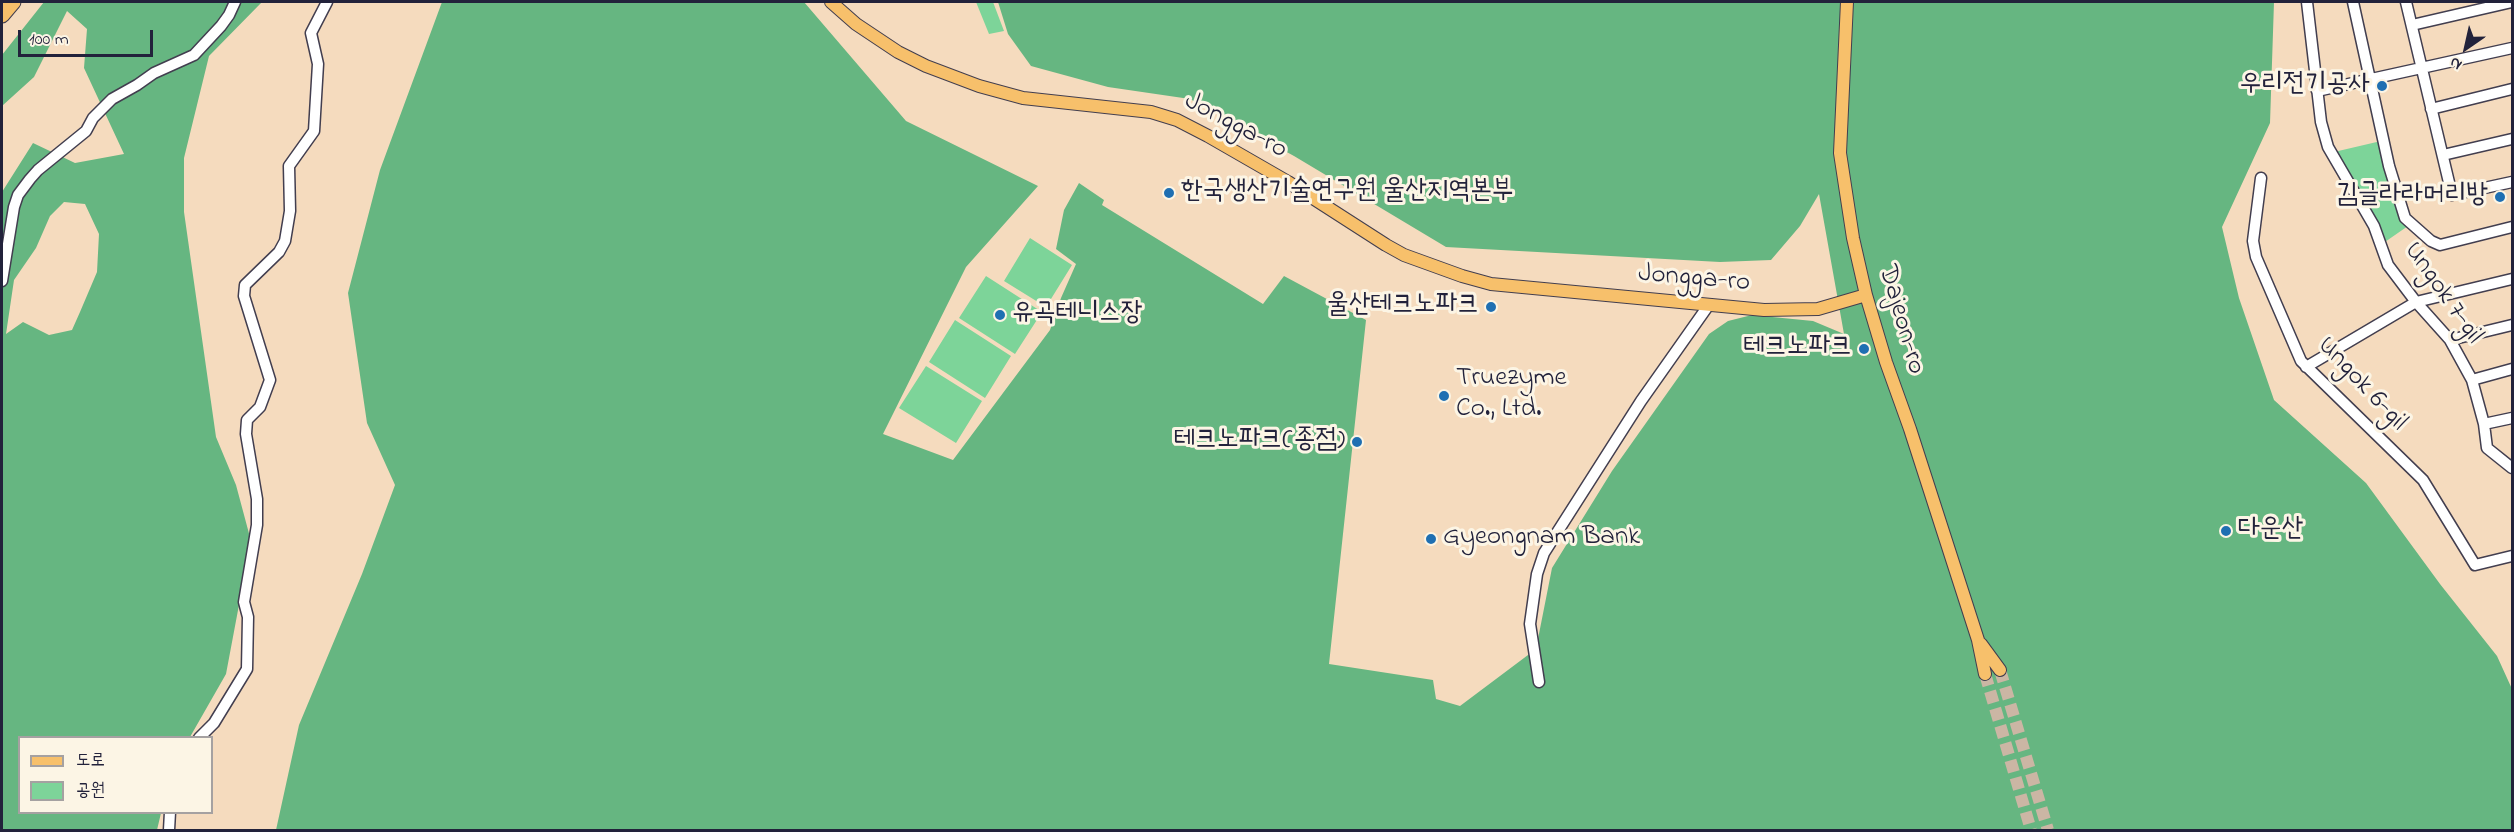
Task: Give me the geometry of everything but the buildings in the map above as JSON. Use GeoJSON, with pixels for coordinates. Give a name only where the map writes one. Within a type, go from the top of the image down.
{"type":"FeatureCollection","features":[{"type":"Feature","properties":{"kind":"main road","name":"Jongga-ro"},"geometry":{"type":"LineString","coordinates":[[831,2],[856,24],[898,52],[926,66],[979,86],[1023,98],[1150,112],[1177,120],[1288,182],[1404,255],[1491,284],[1764,310],[1818,309],[1866,295]]}},
{"type":"Feature","properties":{"kind":"main road","name":"Dajeon-ro"},"geometry":{"type":"LineString","coordinates":[[1847,2],[1840,153],[1853,238],[1866,295],[1886,362],[1978,640],[1985,674]]}},
{"type":"Feature","properties":{"kind":"main road","name":"Dajeon-ro"},"geometry":{"type":"LineString","coordinates":[[1978,640],[2000,670]]}},
{"type":"Feature","properties":{"kind":"street"},"geometry":{"type":"LineString","coordinates":[[2,281],[18,195],[30,179],[86,131],[93,118],[112,99],[154,73],[194,55],[221,26],[234,2]]}},
{"type":"Feature","properties":{"kind":"street"},"geometry":{"type":"LineString","coordinates":[[201,736],[214,723],[247,669],[248,617],[244,602],[257,525],[257,500],[246,434],[247,420],[260,407],[270,380],[244,296],[245,285],[279,252],[285,241],[290,211],[290,166],[314,131],[318,64],[311,33],[327,2]]}},
{"type":"Feature","properties":{"kind":"street","name":"Ungok 7-gil"},"geometry":{"type":"LineString","coordinates":[[2307,2],[2317,91],[2328,147],[2374,226],[2388,265],[2416,302],[2450,340],[2472,380],[2484,424],[2487,448],[2511,466]]}},
{"type":"Feature","properties":{"kind":"street"},"geometry":{"type":"LineString","coordinates":[[2353,2],[2389,166],[2405,218],[2431,241],[2440,244],[2512,226]]}},
{"type":"Feature","properties":{"kind":"street"},"geometry":{"type":"LineString","coordinates":[[2406,2],[2451,195],[2512,182]]}},
{"type":"Feature","properties":{"kind":"street"},"geometry":{"type":"LineString","coordinates":[[2412,25],[2512,2]]}},
{"type":"Feature","properties":{"kind":"street"},"geometry":{"type":"LineString","coordinates":[[2317,91],[2512,48]]}},
{"type":"Feature","properties":{"kind":"street"},"geometry":{"type":"LineString","coordinates":[[2431,109],[2512,89]]}},
{"type":"Feature","properties":{"kind":"street"},"geometry":{"type":"LineString","coordinates":[[2443,155],[2512,140]]}},
{"type":"Feature","properties":{"kind":"street","name":"Ungok 6-gil"},"geometry":{"type":"LineString","coordinates":[[2261,178],[2253,241],[2256,257],[2301,361],[2422,480],[2475,565],[2512,556]]}},
{"type":"Feature","properties":{"kind":"street"},"geometry":{"type":"LineString","coordinates":[[2306,367],[2416,302],[2512,279]]}},
{"type":"Feature","properties":{"kind":"street"},"geometry":{"type":"LineString","coordinates":[[1539,682],[1530,624],[1537,574],[1544,553],[1641,401],[1708,306]]}},
{"type":"Feature","properties":{"kind":"street"},"geometry":{"type":"LineString","coordinates":[[2450,340],[2512,325]]}},
{"type":"Feature","properties":{"kind":"street"},"geometry":{"type":"LineString","coordinates":[[2472,380],[2512,369]]}},
{"type":"Feature","properties":{"kind":"street"},"geometry":{"type":"LineString","coordinates":[[2484,424],[2512,418]]}},
{"type":"Feature","properties":{"kind":"street"},"geometry":{"type":"LineString","coordinates":[[168,831],[171,814]]}},
{"type":"Feature","properties":{"kind":"green space"},"geometry":{"type":"Polygon","coordinates":[[[44,2],[262,2],[209,56],[184,158],[184,212],[216,437],[236,485],[251,541],[226,674],[191,736],[18,736],[18,814],[161,814],[157,830],[2,830],[2,192],[33,143],[75,163],[124,154],[84,68],[87,29],[67,11],[34,77],[2,106],[2,55],[44,2]],[[64,202],[50,216],[36,248],[14,280],[6,334],[23,322],[49,335],[72,330],[97,272],[99,234],[85,204],[64,202]]]}},
{"type":"Feature","properties":{"kind":"green space"},"geometry":{"type":"Polygon","coordinates":[[[442,2],[804,2],[906,121],[1038,186],[966,267],[883,434],[953,460],[1050,330],[1076,264],[1056,249],[1064,210],[1079,183],[1104,200],[1102,205],[1263,304],[1284,276],[1366,320],[1329,664],[1433,680],[1436,699],[1460,706],[1536,649],[1552,568],[1612,471],[1709,334],[1728,321],[1752,315],[1813,321],[1844,334],[1819,194],[1800,226],[1771,260],[1720,262],[1446,247],[1294,156],[1190,99],[1108,87],[1031,66],[1008,34],[998,2],[2274,2],[2270,123],[2222,227],[2239,298],[2274,400],[2366,483],[2440,584],[2497,656],[2512,689],[2512,830],[276,830],[299,725],[362,574],[395,485],[367,423],[348,293],[380,170],[442,2]]]}},
{"type":"Feature","properties":{"kind":"green space"},"geometry":{"type":"Polygon","coordinates":[[[976,2],[993,2],[1004,31],[989,34],[976,2]]]}},
{"type":"Feature","properties":{"kind":"green space"},"geometry":{"type":"Polygon","coordinates":[[[2381,141],[2408,226],[2382,244],[2334,152],[2381,141]]]}},
{"type":"Feature","properties":{"kind":"green space","name":"유곡테니스장"},"geometry":{"type":"Polygon","coordinates":[[[1030,238],[1072,265],[1046,307],[1004,281],[1030,238]]]}},
{"type":"Feature","properties":{"kind":"green space","name":"유곡테니스장"},"geometry":{"type":"Polygon","coordinates":[[[986,276],[1042,312],[1015,354],[959,318],[986,276]]]}},
{"type":"Feature","properties":{"kind":"green space","name":"유곡테니스장"},"geometry":{"type":"Polygon","coordinates":[[[955,320],[1011,356],[985,398],[929,362],[955,320]]]}},
{"type":"Feature","properties":{"kind":"green space","name":"유곡테니스장"},"geometry":{"type":"Polygon","coordinates":[[[926,366],[982,401],[956,443],[899,408],[926,366]]]}},
{"type":"Feature","properties":{"kind":"tunnel"},"geometry":{"type":"LineString","coordinates":[[2000,670],[2048,830]]}},
{"type":"Feature","properties":{"kind":"tunnel"},"geometry":{"type":"LineString","coordinates":[[1985,674],[2031,830]]}},
{"type":"Feature","properties":{"kind":"place","name":"우리전기공사"},"geometry":{"type":"Point","coordinates":[2382,86]}},
{"type":"Feature","properties":{"kind":"place","name":"한국생산기술연구원 울산지역본부"},"geometry":{"type":"Point","coordinates":[1169,193]}},
{"type":"Feature","properties":{"kind":"place","name":"김글라라머리방"},"geometry":{"type":"Point","coordinates":[2500,197]}},
{"type":"Feature","properties":{"kind":"place","name":"울산테크노파크"},"geometry":{"type":"Point","coordinates":[1491,307]}},
{"type":"Feature","properties":{"kind":"place","name":"유곡테니스장"},"geometry":{"type":"Point","coordinates":[1000,315]}},
{"type":"Feature","properties":{"kind":"place","name":"테크노파크"},"geometry":{"type":"Point","coordinates":[1864,349]}},
{"type":"Feature","properties":{"kind":"place","name":"Truezyme Co., Ltd."},"geometry":{"type":"Point","coordinates":[1444,396]}},
{"type":"Feature","properties":{"kind":"place","name":"테크노파크(종점)"},"geometry":{"type":"Point","coordinates":[1357,442]}},
{"type":"Feature","properties":{"kind":"place","name":"다운산"},"geometry":{"type":"Point","coordinates":[2226,531]}},
{"type":"Feature","properties":{"kind":"place","name":"Gyeongnam Bank"},"geometry":{"type":"Point","coordinates":[1431,539]}}]}
